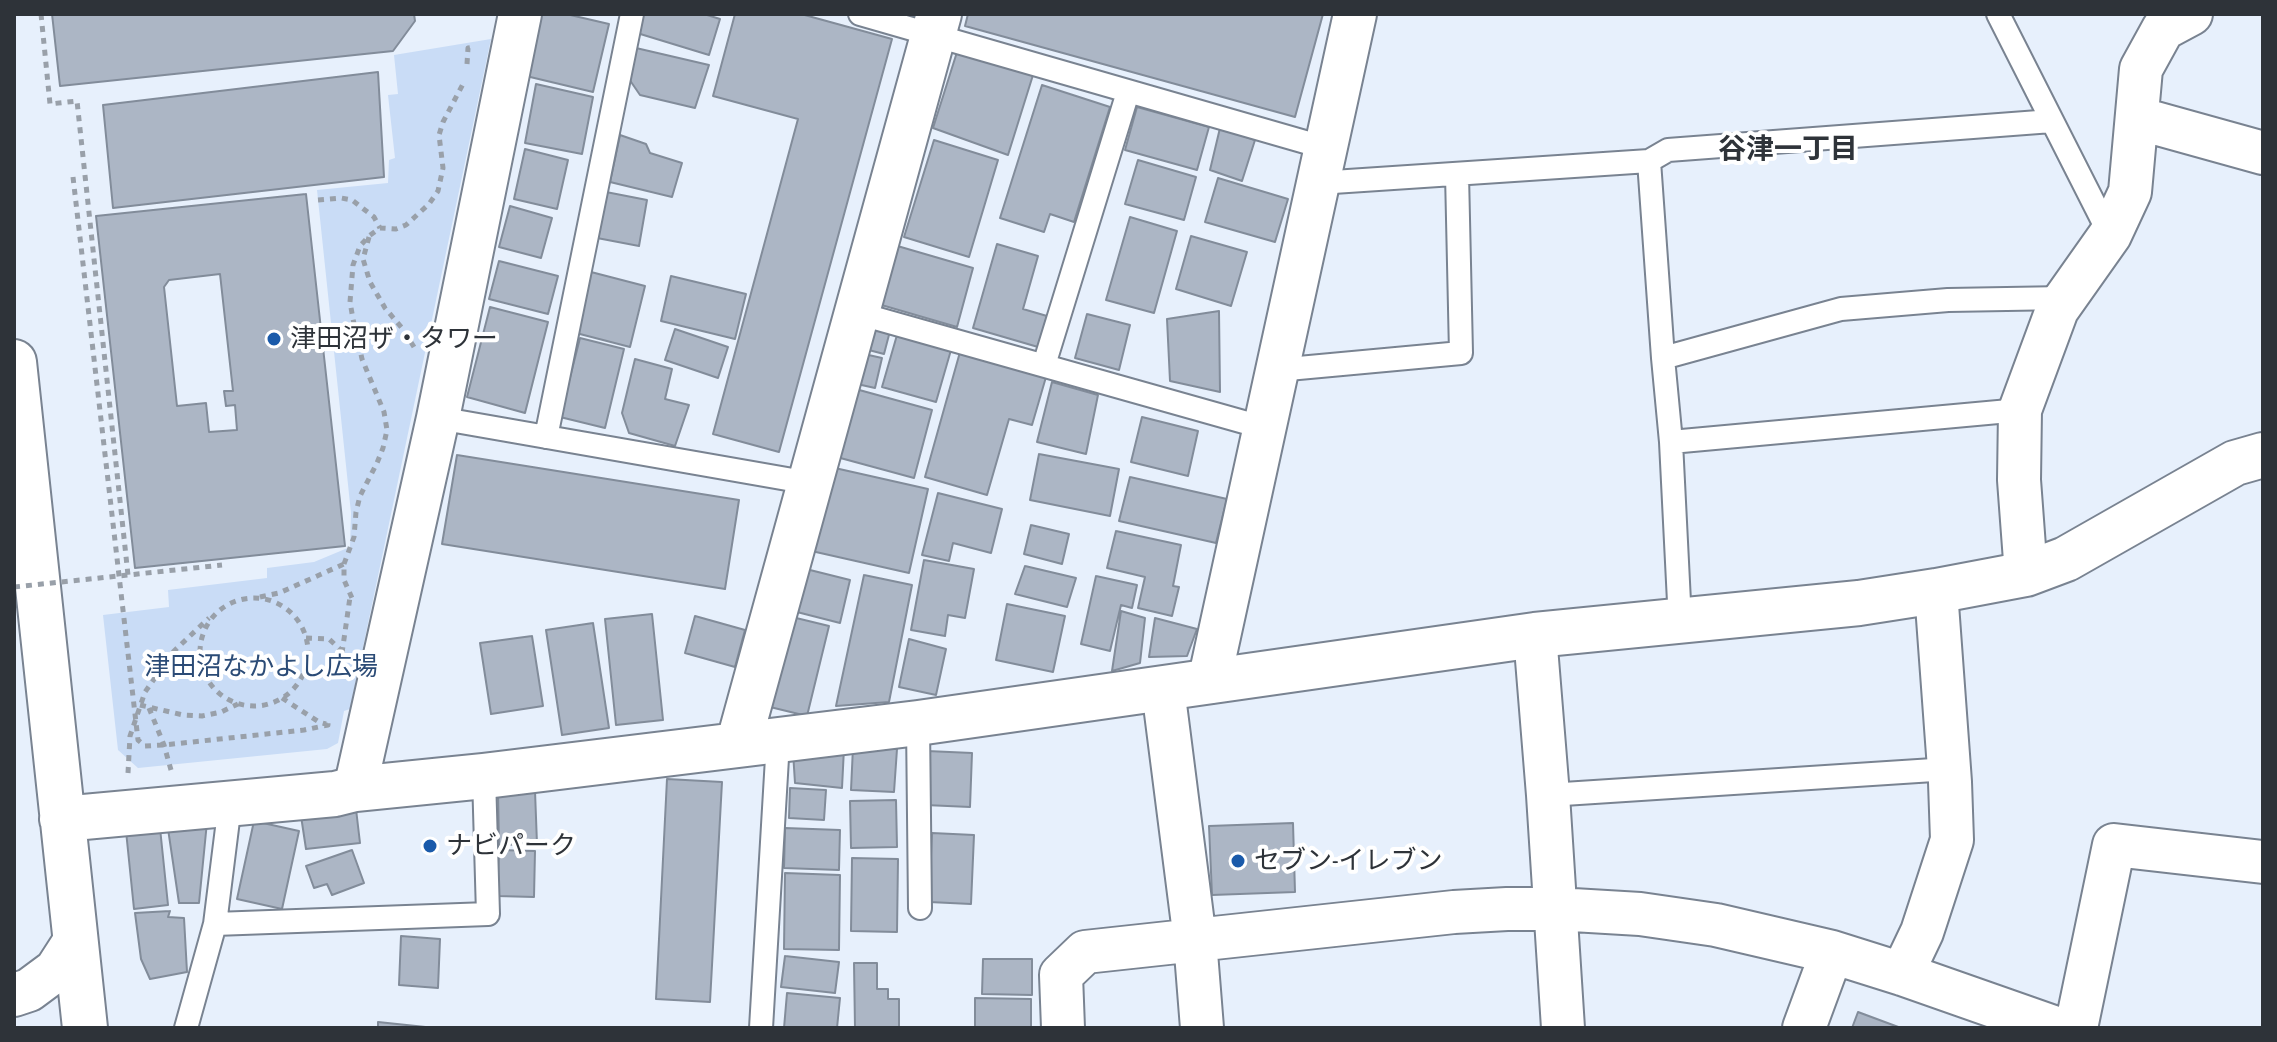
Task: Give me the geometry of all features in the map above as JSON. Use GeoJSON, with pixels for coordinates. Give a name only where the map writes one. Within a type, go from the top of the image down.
{"type":"FeatureCollection","features":[{"type":"Feature","properties":{"kind":"street"},"geometry":{"type":"LineString","coordinates":[[355,789],[438,418],[520,14]]}},
{"type":"Feature","properties":{"kind":"street"},"geometry":{"type":"LineString","coordinates":[[1209,682],[1355,14]]}},
{"type":"Feature","properties":{"kind":"street"},"geometry":{"type":"LineString","coordinates":[[2026,574],[2019,480],[2020,410],[2057,310],[2110,235],[2130,192],[2141,69],[2161,19]]}},
{"type":"Feature","properties":{"kind":"street"},"geometry":{"type":"LineString","coordinates":[[758,743],[810,483],[936,25]]}},
{"type":"Feature","properties":{"kind":"street"},"geometry":{"type":"LineString","coordinates":[[2137,118],[2263,153]]}},
{"type":"Feature","properties":{"kind":"street"},"geometry":{"type":"LineString","coordinates":[[14,362],[85,1028]]}},
{"type":"Feature","properties":{"kind":"street"},"geometry":{"type":"LineString","coordinates":[[62,819],[335,794],[355,789],[758,743],[1535,635],[1859,603],[1936,591],[2026,574],[2066,559],[2235,463],[2263,455]]}},
{"type":"Feature","properties":{"kind":"street"},"geometry":{"type":"LineString","coordinates":[[1902,974],[1922,932],[1952,840],[1936,591]]}},
{"type":"Feature","properties":{"kind":"street"},"geometry":{"type":"LineString","coordinates":[[1535,635],[1563,1028]]}},
{"type":"Feature","properties":{"kind":"street"},"geometry":{"type":"LineString","coordinates":[[1163,689],[1195,940],[1202,1028]]}},
{"type":"Feature","properties":{"kind":"street"},"geometry":{"type":"LineString","coordinates":[[2076,1028],[2114,845],[2263,862]]}},
{"type":"Feature","properties":{"kind":"street"},"geometry":{"type":"LineString","coordinates":[[1063,1028],[1061,975],[1085,952],[1507,909],[1640,914],[1716,925],[1832,952],[2056,1028]]}},
{"type":"Feature","properties":{"kind":"street"},"geometry":{"type":"LineString","coordinates":[[14,995],[29,990],[56,970],[76,939]]}},
{"type":"Feature","properties":{"kind":"street"},"geometry":{"type":"LineString","coordinates":[[1804,1028],[1832,952]]}},
{"type":"Feature","properties":{"kind":"lane"},"geometry":{"type":"LineString","coordinates":[[546,437],[632,14]]}},
{"type":"Feature","properties":{"kind":"lane"},"geometry":{"type":"LineString","coordinates":[[860,14],[936,25],[1128,92],[1322,166],[1457,174],[1649,161],[1668,150],[2052,121]]}},
{"type":"Feature","properties":{"kind":"lane"},"geometry":{"type":"LineString","coordinates":[[1998,14],[2110,235]]}},
{"type":"Feature","properties":{"kind":"lane"},"geometry":{"type":"LineString","coordinates":[[1044,365],[1128,92]]}},
{"type":"Feature","properties":{"kind":"lane"},"geometry":{"type":"LineString","coordinates":[[1649,161],[1671,442],[1680,622]]}},
{"type":"Feature","properties":{"kind":"lane"},"geometry":{"type":"LineString","coordinates":[[1277,370],[1461,353],[1457,174]]}},
{"type":"Feature","properties":{"kind":"lane"},"geometry":{"type":"LineString","coordinates":[[1663,358],[1841,309],[1948,300],[2065,298]]}},
{"type":"Feature","properties":{"kind":"lane"},"geometry":{"type":"LineString","coordinates":[[857,313],[1265,428]]}},
{"type":"Feature","properties":{"kind":"lane"},"geometry":{"type":"LineString","coordinates":[[1671,442],[2020,410]]}},
{"type":"Feature","properties":{"kind":"lane"},"geometry":{"type":"LineString","coordinates":[[438,418],[810,483]]}},
{"type":"Feature","properties":{"kind":"lane"},"geometry":{"type":"LineString","coordinates":[[918,723],[920,908]]}},
{"type":"Feature","properties":{"kind":"lane"},"geometry":{"type":"LineString","coordinates":[[758,743],[761,1028]]}},
{"type":"Feature","properties":{"kind":"lane"},"geometry":{"type":"LineString","coordinates":[[1548,795],[1949,769]]}},
{"type":"Feature","properties":{"kind":"lane"},"geometry":{"type":"LineString","coordinates":[[215,924],[488,914],[484,776]]}},
{"type":"Feature","properties":{"kind":"lane"},"geometry":{"type":"LineString","coordinates":[[186,1028],[215,924],[230,804]]}},
{"type":"Feature","properties":{"kind":"path"},"geometry":{"type":"LineString","coordinates":[[41,14],[50,104],[77,101],[128,575]]}},
{"type":"Feature","properties":{"kind":"path"},"geometry":{"type":"LineString","coordinates":[[467,69],[468,48],[479,46]]}},
{"type":"Feature","properties":{"kind":"path"},"geometry":{"type":"LineString","coordinates":[[340,666],[350,597],[344,580],[344,564],[354,537],[360,496],[377,463],[387,430],[384,412],[362,359],[350,302],[353,265],[360,246],[369,236],[380,228],[396,229],[406,225],[438,191],[443,168],[439,135],[466,77]]}},
{"type":"Feature","properties":{"kind":"path"},"geometry":{"type":"LineString","coordinates":[[73,177],[138,740],[145,746],[164,745],[328,725]]}},
{"type":"Feature","properties":{"kind":"path"},"geometry":{"type":"LineString","coordinates":[[318,200],[352,200],[374,217],[380,228]]}},
{"type":"Feature","properties":{"kind":"path"},"geometry":{"type":"LineString","coordinates":[[369,236],[363,259],[370,282],[385,308],[402,328]]}},
{"type":"Feature","properties":{"kind":"path"},"geometry":{"type":"LineString","coordinates":[[127,786],[130,736],[140,705],[145,692],[174,651],[222,608],[241,600],[279,593],[344,564]]}},
{"type":"Feature","properties":{"kind":"path"},"geometry":{"type":"LineString","coordinates":[[14,587],[222,565]]}},
{"type":"Feature","properties":{"kind":"path"},"geometry":{"type":"LineString","coordinates":[[350,597],[360,606]]}},
{"type":"Feature","properties":{"kind":"path"},"geometry":{"type":"LineString","coordinates":[[222,608],[204,631],[200,647],[201,663],[212,686],[230,702],[261,706],[282,698],[299,682],[307,654],[306,638],[299,624],[284,608],[270,601],[255,599]]}},
{"type":"Feature","properties":{"kind":"path"},"geometry":{"type":"LineString","coordinates":[[306,638],[329,639],[351,662]]}},
{"type":"Feature","properties":{"kind":"path"},"geometry":{"type":"LineString","coordinates":[[282,698],[328,725]]}},
{"type":"Feature","properties":{"kind":"path"},"geometry":{"type":"LineString","coordinates":[[140,705],[202,716],[238,704]]}},
{"type":"Feature","properties":{"kind":"path"},"geometry":{"type":"LineString","coordinates":[[148,707],[172,773]]}},
{"type":"Feature","properties":{"kind":"path"},"geometry":{"type":"LineString","coordinates":[[328,725],[331,710]]}},
{"type":"Feature","properties":{"kind":"green space","name":"津田沼なかよし広場"},"geometry":{"type":"Polygon","coordinates":[[[491,39],[350,709],[344,711],[338,743],[327,749],[138,768],[118,750],[103,615],[169,607],[168,590],[267,578],[267,568],[314,562],[350,547],[351,513],[317,190],[388,183],[389,160],[395,158],[388,95],[398,94],[394,55],[491,39]]]}},
{"type":"Feature","properties":{"kind":"building"},"geometry":{"type":"Polygon","coordinates":[[[52,14],[414,14],[415,21],[393,51],[60,86],[52,14]]]}},
{"type":"Feature","properties":{"kind":"building"},"geometry":{"type":"Polygon","coordinates":[[[541,14],[566,14],[609,24],[593,92],[526,76],[541,14]]]}},
{"type":"Feature","properties":{"kind":"building"},"geometry":{"type":"Polygon","coordinates":[[[642,14],[704,14],[720,19],[709,55],[637,33],[642,14]]]}},
{"type":"Feature","properties":{"kind":"building"},"geometry":{"type":"Polygon","coordinates":[[[735,14],[801,14],[892,39],[779,452],[713,434],[798,119],[713,96],[735,14]]]}},
{"type":"Feature","properties":{"kind":"building"},"geometry":{"type":"Polygon","coordinates":[[[968,14],[1323,14],[1295,117],[965,26],[968,14]]]}},
{"type":"Feature","properties":{"kind":"building"},"geometry":{"type":"Polygon","coordinates":[[[636,48],[709,65],[695,108],[640,95],[627,76],[636,48]]]}},
{"type":"Feature","properties":{"kind":"building"},"geometry":{"type":"Polygon","coordinates":[[[957,52],[1033,75],[1008,155],[933,128],[957,52]]]}},
{"type":"Feature","properties":{"kind":"building"},"geometry":{"type":"Polygon","coordinates":[[[378,72],[384,177],[113,208],[103,105],[378,72]]]}},
{"type":"Feature","properties":{"kind":"building"},"geometry":{"type":"Polygon","coordinates":[[[536,84],[593,97],[582,154],[525,143],[536,84]]]}},
{"type":"Feature","properties":{"kind":"building"},"geometry":{"type":"Polygon","coordinates":[[[1042,85],[1110,107],[1074,222],[1050,214],[1044,232],[1000,218],[1042,85]]]}},
{"type":"Feature","properties":{"kind":"building"},"geometry":{"type":"Polygon","coordinates":[[[1137,107],[1209,127],[1197,170],[1125,150],[1137,107]]]}},
{"type":"Feature","properties":{"kind":"building"},"geometry":{"type":"Polygon","coordinates":[[[1220,128],[1255,140],[1242,181],[1210,170],[1220,128]]]}},
{"type":"Feature","properties":{"kind":"building"},"geometry":{"type":"Polygon","coordinates":[[[620,135],[646,144],[650,153],[682,163],[672,197],[610,182],[620,135]]]}},
{"type":"Feature","properties":{"kind":"building"},"geometry":{"type":"Polygon","coordinates":[[[934,140],[998,160],[969,257],[904,237],[934,140]]]}},
{"type":"Feature","properties":{"kind":"building"},"geometry":{"type":"Polygon","coordinates":[[[525,149],[568,160],[557,209],[514,199],[525,149]]]}},
{"type":"Feature","properties":{"kind":"building"},"geometry":{"type":"Polygon","coordinates":[[[1138,160],[1196,177],[1184,220],[1125,204],[1138,160]]]}},
{"type":"Feature","properties":{"kind":"building"},"geometry":{"type":"Polygon","coordinates":[[[1218,178],[1288,199],[1275,242],[1205,222],[1218,178]]]}},
{"type":"Feature","properties":{"kind":"building"},"geometry":{"type":"Polygon","coordinates":[[[606,192],[647,200],[639,246],[597,238],[606,192]]]}},
{"type":"Feature","properties":{"kind":"building","name":"津田沼ザ・タワー"},"geometry":{"type":"Polygon","coordinates":[[[306,194],[345,546],[135,568],[96,216],[306,194]],[[220,274],[169,280],[164,287],[177,406],[206,403],[209,432],[237,430],[235,405],[226,406],[224,391],[233,391],[220,274]]]}},
{"type":"Feature","properties":{"kind":"building"},"geometry":{"type":"Polygon","coordinates":[[[510,206],[552,218],[541,258],[499,247],[510,206]]]}},
{"type":"Feature","properties":{"kind":"building"},"geometry":{"type":"Polygon","coordinates":[[[1130,217],[1177,231],[1154,313],[1106,300],[1130,217]]]}},
{"type":"Feature","properties":{"kind":"building"},"geometry":{"type":"Polygon","coordinates":[[[1191,236],[1247,252],[1231,306],[1176,289],[1191,236]]]}},
{"type":"Feature","properties":{"kind":"building"},"geometry":{"type":"Polygon","coordinates":[[[997,244],[1038,256],[1023,309],[1047,316],[1038,347],[973,328],[997,244]]]}},
{"type":"Feature","properties":{"kind":"building"},"geometry":{"type":"Polygon","coordinates":[[[894,245],[973,268],[957,327],[878,304],[894,245]]]}},
{"type":"Feature","properties":{"kind":"building"},"geometry":{"type":"Polygon","coordinates":[[[499,261],[558,276],[548,314],[489,299],[499,261]]]}},
{"type":"Feature","properties":{"kind":"building"},"geometry":{"type":"Polygon","coordinates":[[[591,272],[645,286],[630,347],[576,333],[591,272]]]}},
{"type":"Feature","properties":{"kind":"building"},"geometry":{"type":"Polygon","coordinates":[[[671,276],[746,294],[735,339],[661,321],[671,276]]]}},
{"type":"Feature","properties":{"kind":"building"},"geometry":{"type":"Polygon","coordinates":[[[490,307],[548,322],[525,413],[467,397],[490,307]]]}},
{"type":"Feature","properties":{"kind":"building"},"geometry":{"type":"Polygon","coordinates":[[[1219,311],[1220,392],[1170,381],[1167,319],[1219,311]]]}},
{"type":"Feature","properties":{"kind":"building"},"geometry":{"type":"Polygon","coordinates":[[[1087,314],[1130,325],[1119,370],[1075,358],[1087,314]]]}},
{"type":"Feature","properties":{"kind":"building"},"geometry":{"type":"Polygon","coordinates":[[[867,325],[890,331],[884,354],[861,348],[867,325]]]}},
{"type":"Feature","properties":{"kind":"building"},"geometry":{"type":"Polygon","coordinates":[[[675,329],[728,347],[718,378],[665,360],[675,329]]]}},
{"type":"Feature","properties":{"kind":"building"},"geometry":{"type":"Polygon","coordinates":[[[897,335],[951,350],[936,402],[882,387],[897,335]]]}},
{"type":"Feature","properties":{"kind":"building"},"geometry":{"type":"Polygon","coordinates":[[[580,338],[624,349],[605,428],[560,417],[580,338]]]}},
{"type":"Feature","properties":{"kind":"building"},"geometry":{"type":"Polygon","coordinates":[[[855,352],[882,358],[875,388],[848,382],[855,352]]]}},
{"type":"Feature","properties":{"kind":"building"},"geometry":{"type":"Polygon","coordinates":[[[960,352],[1046,377],[1032,425],[1009,419],[987,495],[925,477],[960,352]]]}},
{"type":"Feature","properties":{"kind":"building"},"geometry":{"type":"Polygon","coordinates":[[[635,359],[672,369],[665,399],[689,405],[675,446],[629,433],[622,413],[635,359]]]}},
{"type":"Feature","properties":{"kind":"building"},"geometry":{"type":"Polygon","coordinates":[[[1052,382],[1098,395],[1086,454],[1037,442],[1052,382]]]}},
{"type":"Feature","properties":{"kind":"building"},"geometry":{"type":"Polygon","coordinates":[[[852,388],[932,410],[914,478],[833,456],[852,388]]]}},
{"type":"Feature","properties":{"kind":"building"},"geometry":{"type":"Polygon","coordinates":[[[1142,417],[1198,431],[1188,476],[1131,462],[1142,417]]]}},
{"type":"Feature","properties":{"kind":"building"},"geometry":{"type":"Polygon","coordinates":[[[1039,454],[1119,469],[1110,516],[1030,500],[1039,454]]]}},
{"type":"Feature","properties":{"kind":"building"},"geometry":{"type":"Polygon","coordinates":[[[457,455],[739,500],[725,589],[442,544],[457,455]]]}},
{"type":"Feature","properties":{"kind":"building"},"geometry":{"type":"Polygon","coordinates":[[[826,466],[928,489],[909,573],[807,550],[826,466]]]}},
{"type":"Feature","properties":{"kind":"building"},"geometry":{"type":"Polygon","coordinates":[[[1130,477],[1227,499],[1216,543],[1119,521],[1130,477]]]}},
{"type":"Feature","properties":{"kind":"building"},"geometry":{"type":"Polygon","coordinates":[[[938,493],[1002,509],[991,553],[953,543],[949,561],[922,555],[938,493]]]}},
{"type":"Feature","properties":{"kind":"building"},"geometry":{"type":"Polygon","coordinates":[[[1031,525],[1069,534],[1062,564],[1024,554],[1031,525]]]}},
{"type":"Feature","properties":{"kind":"building"},"geometry":{"type":"Polygon","coordinates":[[[1116,531],[1181,545],[1173,586],[1179,587],[1172,616],[1138,608],[1145,577],[1107,568],[1116,531]]]}},
{"type":"Feature","properties":{"kind":"building"},"geometry":{"type":"Polygon","coordinates":[[[924,560],[974,569],[965,618],[948,615],[945,636],[911,630],[924,560]]]}},
{"type":"Feature","properties":{"kind":"building"},"geometry":{"type":"Polygon","coordinates":[[[1025,566],[1076,578],[1067,607],[1015,594],[1025,566]]]}},
{"type":"Feature","properties":{"kind":"building"},"geometry":{"type":"Polygon","coordinates":[[[802,568],[850,580],[840,623],[793,611],[802,568]]]}},
{"type":"Feature","properties":{"kind":"building"},"geometry":{"type":"Polygon","coordinates":[[[864,575],[912,585],[889,702],[836,706],[864,575]]]}},
{"type":"Feature","properties":{"kind":"building"},"geometry":{"type":"Polygon","coordinates":[[[1096,576],[1137,585],[1132,608],[1121,605],[1110,651],[1081,644],[1096,576]]]}},
{"type":"Feature","properties":{"kind":"building"},"geometry":{"type":"Polygon","coordinates":[[[1007,604],[1065,616],[1053,672],[996,660],[1007,604]]]}},
{"type":"Feature","properties":{"kind":"building"},"geometry":{"type":"Polygon","coordinates":[[[1121,611],[1145,618],[1140,663],[1112,671],[1121,611]]]}},
{"type":"Feature","properties":{"kind":"building"},"geometry":{"type":"Polygon","coordinates":[[[652,614],[663,720],[616,725],[605,619],[652,614]]]}},
{"type":"Feature","properties":{"kind":"building"},"geometry":{"type":"Polygon","coordinates":[[[695,616],[745,630],[735,667],[685,653],[695,616]]]}},
{"type":"Feature","properties":{"kind":"building"},"geometry":{"type":"Polygon","coordinates":[[[788,616],[829,626],[807,716],[766,706],[788,616]]]}},
{"type":"Feature","properties":{"kind":"building"},"geometry":{"type":"Polygon","coordinates":[[[1155,618],[1197,629],[1187,656],[1149,657],[1155,618]]]}},
{"type":"Feature","properties":{"kind":"building"},"geometry":{"type":"Polygon","coordinates":[[[593,623],[609,728],[562,735],[546,630],[593,623]]]}},
{"type":"Feature","properties":{"kind":"building"},"geometry":{"type":"Polygon","coordinates":[[[532,636],[543,706],[491,714],[480,643],[532,636]]]}},
{"type":"Feature","properties":{"kind":"building"},"geometry":{"type":"Polygon","coordinates":[[[909,639],[946,649],[936,695],[899,687],[909,639]]]}},
{"type":"Feature","properties":{"kind":"building"},"geometry":{"type":"Polygon","coordinates":[[[853,747],[897,749],[894,792],[851,790],[853,747]]]}},
{"type":"Feature","properties":{"kind":"building"},"geometry":{"type":"Polygon","coordinates":[[[844,748],[842,788],[795,783],[793,752],[844,748]]]}},
{"type":"Feature","properties":{"kind":"building"},"geometry":{"type":"Polygon","coordinates":[[[927,751],[972,753],[970,807],[925,805],[927,751]]]}},
{"type":"Feature","properties":{"kind":"building"},"geometry":{"type":"Polygon","coordinates":[[[667,779],[722,782],[710,1002],[656,999],[667,779]]]}},
{"type":"Feature","properties":{"kind":"building"},"geometry":{"type":"Polygon","coordinates":[[[790,788],[826,790],[824,820],[789,818],[790,788]]]}},
{"type":"Feature","properties":{"kind":"building"},"geometry":{"type":"Polygon","coordinates":[[[535,791],[537,844],[499,845],[498,792],[535,791]]]}},
{"type":"Feature","properties":{"kind":"building"},"geometry":{"type":"Polygon","coordinates":[[[896,800],[897,847],[851,848],[850,801],[896,800]]]}},
{"type":"Feature","properties":{"kind":"building"},"geometry":{"type":"Polygon","coordinates":[[[356,809],[360,843],[306,849],[301,816],[356,809]]]}},
{"type":"Feature","properties":{"kind":"building"},"geometry":{"type":"Polygon","coordinates":[[[254,821],[299,831],[282,909],[237,899],[254,821]]]}},
{"type":"Feature","properties":{"kind":"building"},"geometry":{"type":"Polygon","coordinates":[[[167,822],[207,822],[199,903],[179,903],[167,822]]]}},
{"type":"Feature","properties":{"kind":"building"},"geometry":{"type":"Polygon","coordinates":[[[1293,823],[1295,892],[1212,895],[1209,826],[1293,823]]]}},
{"type":"Feature","properties":{"kind":"building"},"geometry":{"type":"Polygon","coordinates":[[[160,828],[168,905],[134,909],[126,831],[160,828]]]}},
{"type":"Feature","properties":{"kind":"building"},"geometry":{"type":"Polygon","coordinates":[[[785,828],[840,830],[839,870],[784,868],[785,828]]]}},
{"type":"Feature","properties":{"kind":"building"},"geometry":{"type":"Polygon","coordinates":[[[932,833],[974,835],[971,904],[929,902],[932,833]]]}},
{"type":"Feature","properties":{"kind":"building"},"geometry":{"type":"Polygon","coordinates":[[[352,850],[364,883],[332,895],[327,884],[314,888],[306,866],[352,850]]]}},
{"type":"Feature","properties":{"kind":"building"},"geometry":{"type":"Polygon","coordinates":[[[499,850],[535,851],[534,897],[497,896],[499,850]]]}},
{"type":"Feature","properties":{"kind":"building"},"geometry":{"type":"Polygon","coordinates":[[[852,858],[898,859],[897,932],[851,931],[852,858]]]}},
{"type":"Feature","properties":{"kind":"building"},"geometry":{"type":"Polygon","coordinates":[[[785,873],[840,875],[839,950],[784,949],[785,873]]]}},
{"type":"Feature","properties":{"kind":"building"},"geometry":{"type":"Polygon","coordinates":[[[170,911],[168,917],[184,918],[187,972],[150,979],[141,959],[135,913],[170,911]]]}},
{"type":"Feature","properties":{"kind":"building"},"geometry":{"type":"Polygon","coordinates":[[[401,936],[440,939],[438,988],[399,985],[401,936]]]}},
{"type":"Feature","properties":{"kind":"building"},"geometry":{"type":"Polygon","coordinates":[[[785,956],[839,962],[835,993],[781,987],[785,956]]]}},
{"type":"Feature","properties":{"kind":"building"},"geometry":{"type":"Polygon","coordinates":[[[983,959],[1032,959],[1032,995],[982,994],[983,959]]]}},
{"type":"Feature","properties":{"kind":"building"},"geometry":{"type":"Polygon","coordinates":[[[854,963],[877,963],[877,989],[888,989],[888,999],[899,999],[899,1028],[855,1028],[854,963]]]}},
{"type":"Feature","properties":{"kind":"building"},"geometry":{"type":"Polygon","coordinates":[[[787,993],[840,998],[837,1028],[784,1028],[787,993]]]}},
{"type":"Feature","properties":{"kind":"building"},"geometry":{"type":"Polygon","coordinates":[[[975,998],[1031,999],[1031,1028],[975,1028],[975,998]]]}},
{"type":"Feature","properties":{"kind":"building"},"geometry":{"type":"Polygon","coordinates":[[[1858,1012],[1901,1028],[1852,1028],[1858,1012]]]}},
{"type":"Feature","properties":{"kind":"building"},"geometry":{"type":"Polygon","coordinates":[[[378,1022],[435,1028],[378,1028],[378,1022]]]}},
{"type":"Feature","properties":{"kind":"place","name":"津田沼ザ・タワー"},"geometry":{"type":"Point","coordinates":[274,339]}},
{"type":"Feature","properties":{"kind":"place","name":"ナビパーク"},"geometry":{"type":"Point","coordinates":[430,846]}},
{"type":"Feature","properties":{"kind":"place","name":"セブン-イレブン"},"geometry":{"type":"Point","coordinates":[1238,861]}},
{"type":"Feature","properties":{"kind":"district","name":"谷津一丁目"},"geometry":{"type":"Point","coordinates":[1788,149]}}]}
